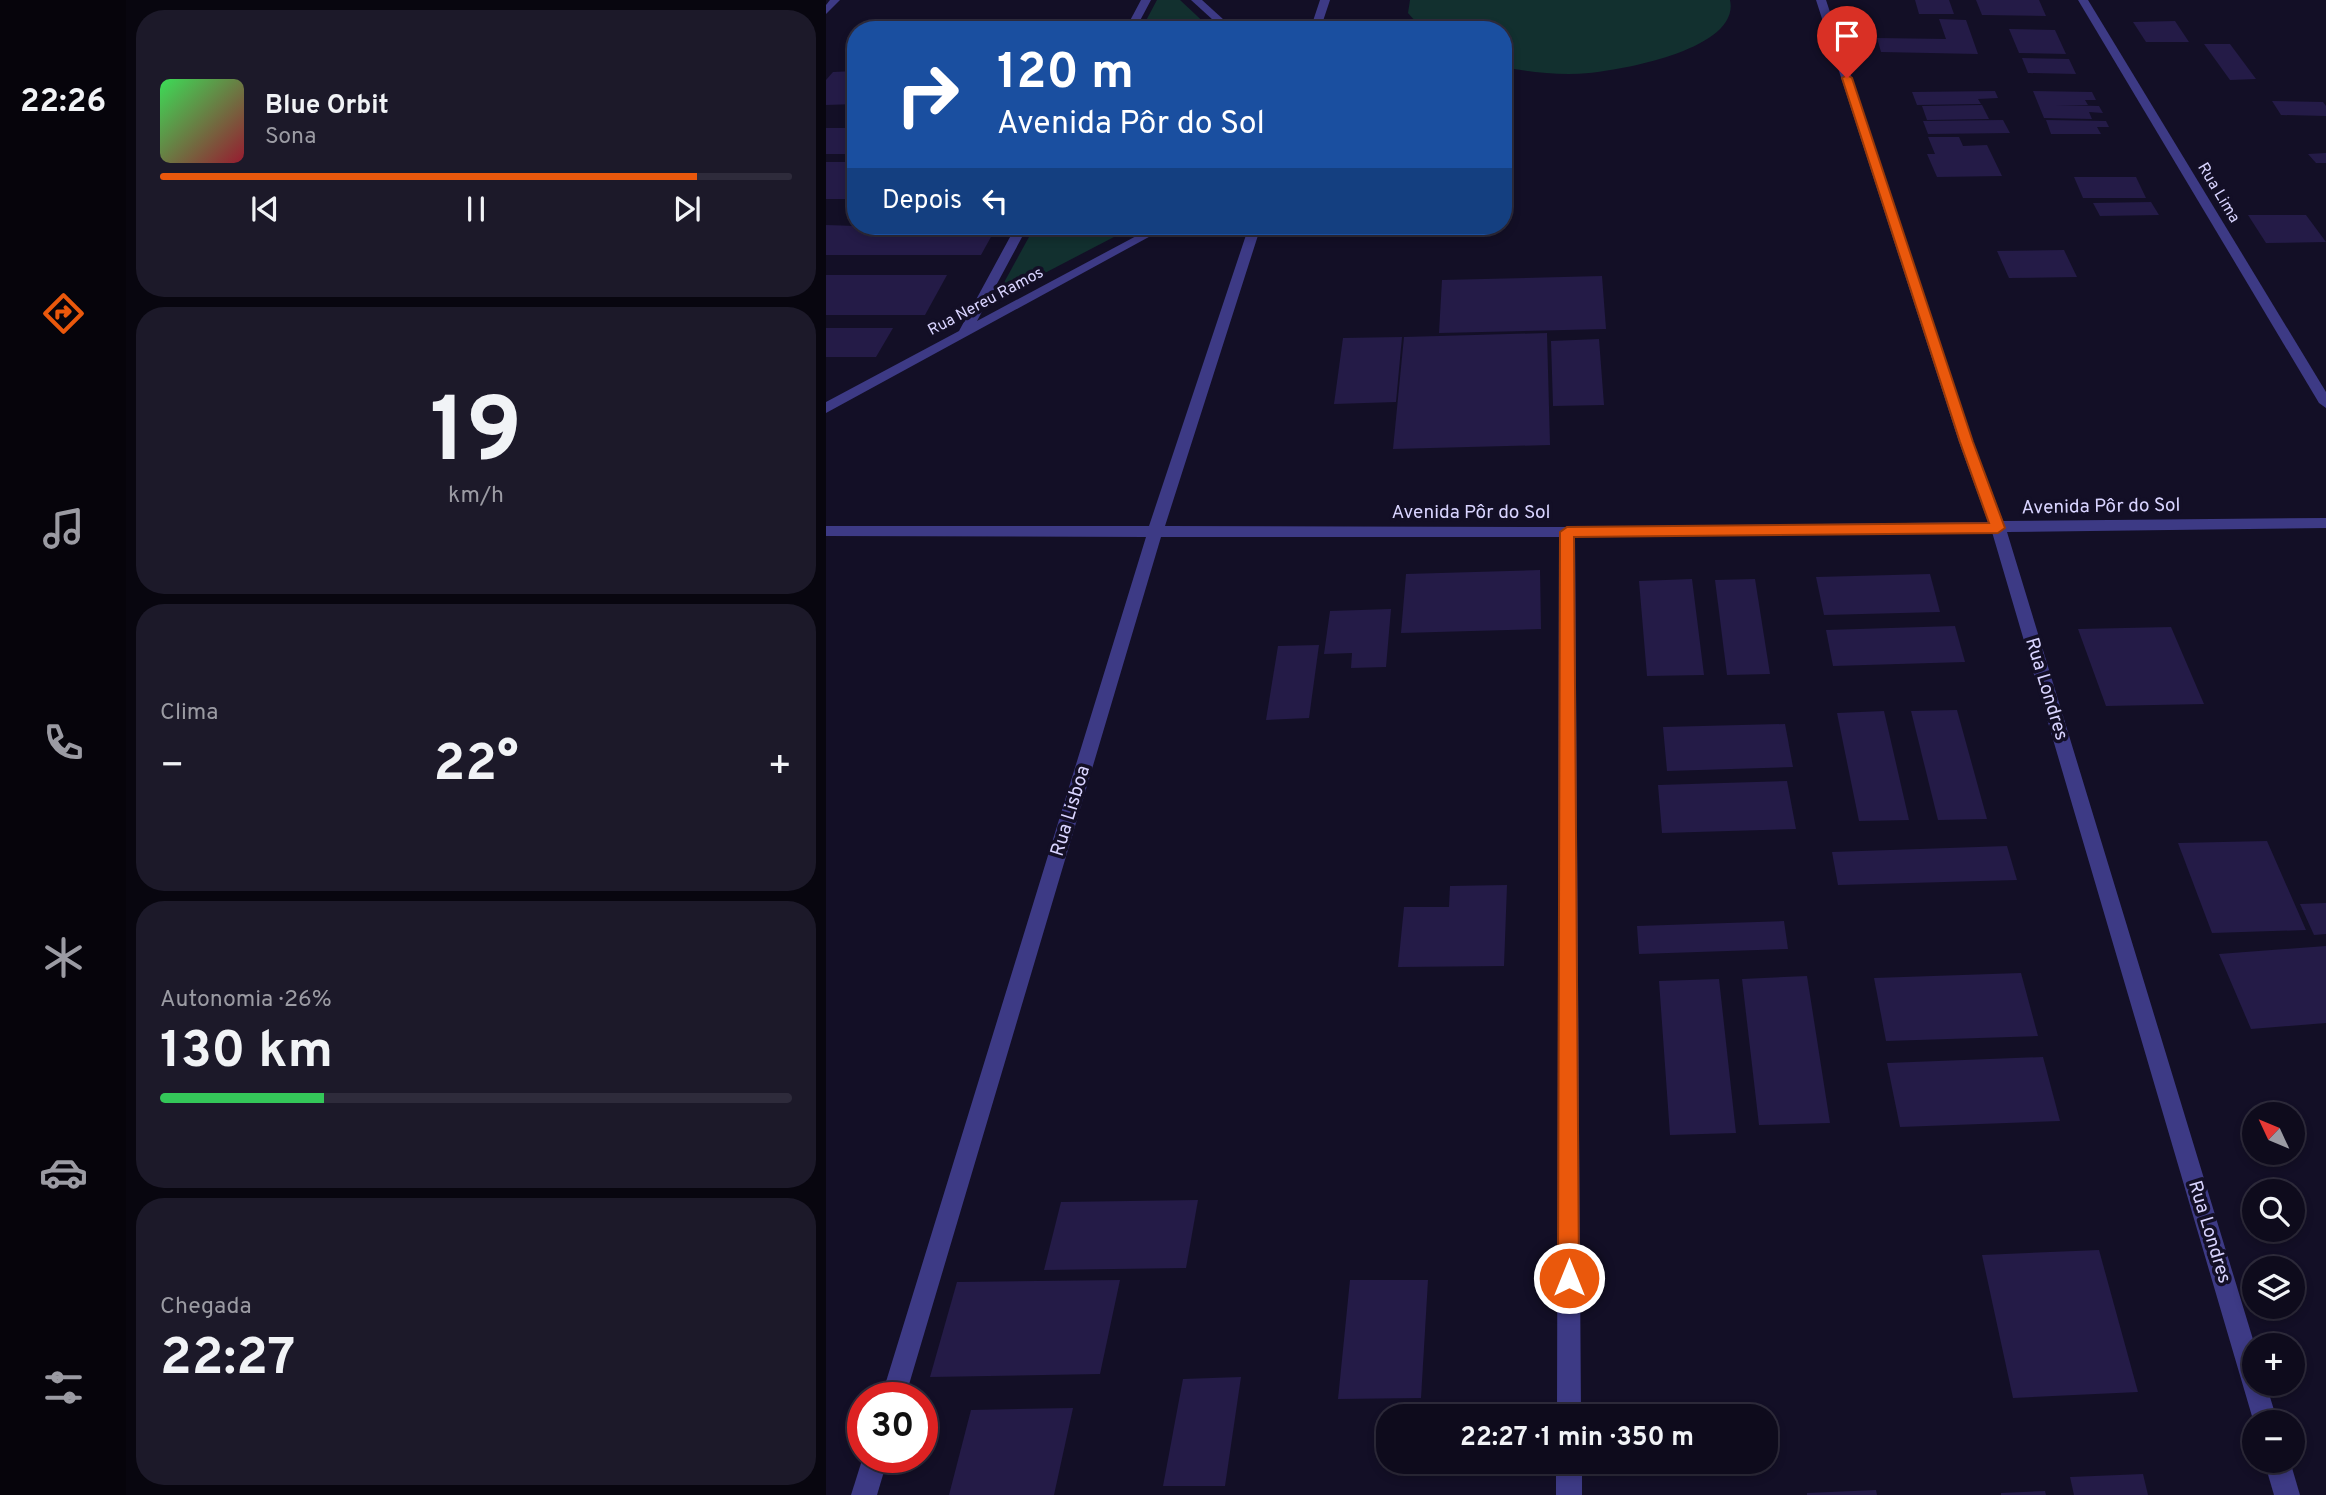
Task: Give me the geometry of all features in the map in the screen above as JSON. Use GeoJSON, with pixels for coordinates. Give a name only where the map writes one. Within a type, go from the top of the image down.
{"type":"FeatureCollection","features":[{"type":"Feature","properties":{"kind":"street"},"geometry":{"type":"LineString","coordinates":[[826,11],[835,0]]}},
{"type":"Feature","properties":{"kind":"street"},"geometry":{"type":"LineString","coordinates":[[1135,21],[1146,0]]}},
{"type":"Feature","properties":{"kind":"street"},"geometry":{"type":"LineString","coordinates":[[1196,0],[1220,21]]}},
{"type":"Feature","properties":{"kind":"street"},"geometry":{"type":"LineString","coordinates":[[1318,21],[1325,0]]}},
{"type":"Feature","properties":{"kind":"street","name":"Rua Londres"},"geometry":{"type":"LineString","coordinates":[[1821,0],[1962,429],[1998,528],[2242,1344]]}},
{"type":"Feature","properties":{"kind":"street","name":"Rua Lima"},"geometry":{"type":"LineString","coordinates":[[2083,0],[2326,403]]}},
{"type":"Feature","properties":{"kind":"street"},"geometry":{"type":"LineString","coordinates":[[963,334],[1017,235]]}},
{"type":"Feature","properties":{"kind":"street","name":"Rua Nereu Ramos"},"geometry":{"type":"LineString","coordinates":[[826,408],[1146,235]]}},
{"type":"Feature","properties":{"kind":"street","name":"Rua Lisboa"},"geometry":{"type":"LineString","coordinates":[[898,1382],[1155,532],[1252,235]]}},
{"type":"Feature","properties":{"kind":"street","name":"Avenida Pôr do Sol"},"geometry":{"type":"LineString","coordinates":[[826,531],[1567,532],[2326,523]]}},
{"type":"Feature","properties":{"kind":"street"},"geometry":{"type":"LineString","coordinates":[[1567,532],[1569,1404]]}},
{"type":"Feature","properties":{"kind":"street"},"geometry":{"type":"LineString","coordinates":[[864,1495],[871,1473]]}},
{"type":"Feature","properties":{"kind":"street"},"geometry":{"type":"LineString","coordinates":[[2281,1473],[2287,1495]]}},
{"type":"Feature","properties":{"kind":"street"},"geometry":{"type":"LineString","coordinates":[[1569,1474],[1569,1495]]}},
{"type":"Feature","properties":{"kind":"green space"},"geometry":{"type":"Polygon","coordinates":[[[1157,0],[1180,0],[1202,21],[1146,21],[1157,0]]]}},
{"type":"Feature","properties":{"kind":"green space"},"geometry":{"type":"Polygon","coordinates":[[[1410,0],[1730,0],[1728,17],[1717,32],[1699,44],[1651,62],[1568,74],[1512,68],[1512,21],[1415,21],[1408,13],[1410,0]]]}},
{"type":"Feature","properties":{"kind":"green space"},"geometry":{"type":"Polygon","coordinates":[[[1030,235],[1118,235],[995,299],[1030,235]]]}},
{"type":"Feature","properties":{"kind":"building"},"geometry":{"type":"Polygon","coordinates":[[[1915,0],[1949,0],[1954,14],[1919,14],[1915,0]]]}},
{"type":"Feature","properties":{"kind":"building"},"geometry":{"type":"Polygon","coordinates":[[[1976,0],[2039,0],[2046,16],[1982,15],[1976,0]]]}},
{"type":"Feature","properties":{"kind":"building"},"geometry":{"type":"Polygon","coordinates":[[[1939,19],[1966,20],[1978,54],[1881,52],[1877,38],[1946,39],[1939,19]]]}},
{"type":"Feature","properties":{"kind":"building"},"geometry":{"type":"Polygon","coordinates":[[[2175,21],[2189,42],[2146,42],[2133,22],[2175,21]]]}},
{"type":"Feature","properties":{"kind":"building"},"geometry":{"type":"Polygon","coordinates":[[[2009,29],[2055,30],[2066,54],[2019,53],[2009,29]]]}},
{"type":"Feature","properties":{"kind":"building"},"geometry":{"type":"Polygon","coordinates":[[[2204,44],[2230,44],[2256,79],[2230,80],[2204,44]]]}},
{"type":"Feature","properties":{"kind":"building"},"geometry":{"type":"Polygon","coordinates":[[[2022,58],[2069,59],[2076,74],[2028,73],[2022,58]]]}},
{"type":"Feature","properties":{"kind":"building"},"geometry":{"type":"Polygon","coordinates":[[[847,71],[847,104],[826,105],[826,80],[833,72],[847,71]]]}},
{"type":"Feature","properties":{"kind":"building"},"geometry":{"type":"Polygon","coordinates":[[[1995,91],[1998,98],[1978,99],[1981,104],[1917,105],[1912,92],[1995,91]]]}},
{"type":"Feature","properties":{"kind":"building"},"geometry":{"type":"Polygon","coordinates":[[[2033,91],[2092,92],[2096,100],[2085,100],[2088,105],[2056,105],[2099,106],[2103,113],[2089,112],[2092,119],[2044,118],[2033,91]]]}},
{"type":"Feature","properties":{"kind":"building"},"geometry":{"type":"Polygon","coordinates":[[[2272,101],[2323,102],[2326,116],[2281,115],[2272,101]]]}},
{"type":"Feature","properties":{"kind":"building"},"geometry":{"type":"Polygon","coordinates":[[[1982,105],[1989,119],[1927,120],[1922,106],[1982,105]]]}},
{"type":"Feature","properties":{"kind":"building"},"geometry":{"type":"Polygon","coordinates":[[[2003,120],[2010,133],[1928,134],[1923,121],[2003,120]]]}},
{"type":"Feature","properties":{"kind":"building"},"geometry":{"type":"Polygon","coordinates":[[[2046,120],[2106,121],[2109,127],[2097,127],[2101,134],[2051,134],[2046,120]]]}},
{"type":"Feature","properties":{"kind":"building"},"geometry":{"type":"Polygon","coordinates":[[[826,128],[847,128],[847,154],[826,154],[826,128]]]}},
{"type":"Feature","properties":{"kind":"building"},"geometry":{"type":"Polygon","coordinates":[[[1928,137],[1959,137],[1963,146],[1987,145],[2002,176],[1937,177],[1927,154],[1935,154],[1928,137]]]}},
{"type":"Feature","properties":{"kind":"building"},"geometry":{"type":"Polygon","coordinates":[[[2326,153],[2326,163],[2316,163],[2308,154],[2326,153]]]}},
{"type":"Feature","properties":{"kind":"building"},"geometry":{"type":"Polygon","coordinates":[[[826,162],[847,162],[847,199],[826,199],[826,162]]]}},
{"type":"Feature","properties":{"kind":"building"},"geometry":{"type":"Polygon","coordinates":[[[2074,177],[2136,177],[2146,198],[2083,198],[2074,177]]]}},
{"type":"Feature","properties":{"kind":"building"},"geometry":{"type":"Polygon","coordinates":[[[2151,202],[2159,215],[2100,216],[2093,203],[2151,202]]]}},
{"type":"Feature","properties":{"kind":"building"},"geometry":{"type":"Polygon","coordinates":[[[2248,215],[2306,215],[2326,242],[2266,243],[2248,215]]]}},
{"type":"Feature","properties":{"kind":"building"},"geometry":{"type":"Polygon","coordinates":[[[826,225],[847,226],[847,235],[992,235],[981,255],[826,255],[826,225]]]}},
{"type":"Feature","properties":{"kind":"building"},"geometry":{"type":"Polygon","coordinates":[[[2064,250],[2077,277],[2009,278],[1997,251],[2064,250]]]}},
{"type":"Feature","properties":{"kind":"building"},"geometry":{"type":"Polygon","coordinates":[[[826,275],[947,275],[925,315],[826,315],[826,275]]]}},
{"type":"Feature","properties":{"kind":"building"},"geometry":{"type":"Polygon","coordinates":[[[1602,276],[1606,329],[1439,333],[1442,280],[1602,276]]]}},
{"type":"Feature","properties":{"kind":"building"},"geometry":{"type":"Polygon","coordinates":[[[826,328],[893,328],[876,357],[826,357],[826,328]]]}},
{"type":"Feature","properties":{"kind":"building"},"geometry":{"type":"Polygon","coordinates":[[[1547,333],[1550,445],[1393,449],[1404,337],[1547,333]]]}},
{"type":"Feature","properties":{"kind":"building"},"geometry":{"type":"Polygon","coordinates":[[[1402,337],[1396,402],[1334,404],[1343,338],[1402,337]]]}},
{"type":"Feature","properties":{"kind":"building"},"geometry":{"type":"Polygon","coordinates":[[[1599,339],[1604,405],[1553,406],[1551,341],[1599,339]]]}},
{"type":"Feature","properties":{"kind":"building"},"geometry":{"type":"Polygon","coordinates":[[[1540,570],[1541,629],[1401,633],[1406,574],[1540,570]]]}},
{"type":"Feature","properties":{"kind":"building"},"geometry":{"type":"Polygon","coordinates":[[[1930,574],[1940,612],[1824,615],[1816,577],[1930,574]]]}},
{"type":"Feature","properties":{"kind":"building"},"geometry":{"type":"Polygon","coordinates":[[[1692,579],[1704,675],[1647,676],[1639,581],[1692,579]]]}},
{"type":"Feature","properties":{"kind":"building"},"geometry":{"type":"Polygon","coordinates":[[[1755,579],[1770,674],[1727,675],[1715,580],[1755,579]]]}},
{"type":"Feature","properties":{"kind":"building"},"geometry":{"type":"Polygon","coordinates":[[[1391,609],[1386,667],[1351,668],[1352,653],[1324,654],[1330,611],[1391,609]]]}},
{"type":"Feature","properties":{"kind":"building"},"geometry":{"type":"Polygon","coordinates":[[[1955,626],[1965,662],[1833,666],[1826,630],[1955,626]]]}},
{"type":"Feature","properties":{"kind":"building"},"geometry":{"type":"Polygon","coordinates":[[[2171,627],[2204,704],[2106,706],[2078,629],[2171,627]]]}},
{"type":"Feature","properties":{"kind":"building"},"geometry":{"type":"Polygon","coordinates":[[[1319,645],[1309,718],[1266,720],[1278,646],[1319,645]]]}},
{"type":"Feature","properties":{"kind":"building"},"geometry":{"type":"Polygon","coordinates":[[[1957,710],[1987,819],[1938,820],[1911,711],[1957,710]]]}},
{"type":"Feature","properties":{"kind":"building"},"geometry":{"type":"Polygon","coordinates":[[[1884,711],[1909,820],[1859,821],[1837,713],[1884,711]]]}},
{"type":"Feature","properties":{"kind":"building"},"geometry":{"type":"Polygon","coordinates":[[[1785,724],[1793,767],[1667,771],[1663,727],[1785,724]]]}},
{"type":"Feature","properties":{"kind":"building"},"geometry":{"type":"Polygon","coordinates":[[[1787,781],[1796,829],[1662,833],[1658,785],[1787,781]]]}},
{"type":"Feature","properties":{"kind":"building"},"geometry":{"type":"Polygon","coordinates":[[[2267,841],[2306,930],[2212,933],[2178,843],[2267,841]]]}},
{"type":"Feature","properties":{"kind":"building"},"geometry":{"type":"Polygon","coordinates":[[[2007,846],[2017,880],[1838,885],[1832,852],[2007,846]]]}},
{"type":"Feature","properties":{"kind":"building"},"geometry":{"type":"Polygon","coordinates":[[[1507,885],[1504,966],[1398,967],[1404,907],[1449,907],[1450,886],[1507,885]]]}},
{"type":"Feature","properties":{"kind":"building"},"geometry":{"type":"Polygon","coordinates":[[[2326,903],[2326,934],[2314,935],[2300,904],[2326,903]]]}},
{"type":"Feature","properties":{"kind":"building"},"geometry":{"type":"Polygon","coordinates":[[[1784,921],[1788,949],[1639,954],[1637,926],[1784,921]]]}},
{"type":"Feature","properties":{"kind":"building"},"geometry":{"type":"Polygon","coordinates":[[[2326,946],[2326,1023],[2251,1029],[2219,954],[2326,946]]]}},
{"type":"Feature","properties":{"kind":"building"},"geometry":{"type":"Polygon","coordinates":[[[2021,973],[2038,1036],[1886,1041],[1874,978],[2021,973]]]}},
{"type":"Feature","properties":{"kind":"building"},"geometry":{"type":"Polygon","coordinates":[[[1807,976],[1830,1123],[1759,1125],[1742,979],[1807,976]]]}},
{"type":"Feature","properties":{"kind":"building"},"geometry":{"type":"Polygon","coordinates":[[[1719,979],[1736,1133],[1670,1135],[1659,981],[1719,979]]]}},
{"type":"Feature","properties":{"kind":"building"},"geometry":{"type":"Polygon","coordinates":[[[2043,1057],[2060,1121],[1900,1127],[1887,1063],[2043,1057]]]}},
{"type":"Feature","properties":{"kind":"building"},"geometry":{"type":"Polygon","coordinates":[[[1198,1200],[1186,1268],[1044,1270],[1061,1202],[1198,1200]]]}},
{"type":"Feature","properties":{"kind":"building"},"geometry":{"type":"Polygon","coordinates":[[[2099,1250],[2138,1392],[2013,1398],[1982,1255],[2099,1250]]]}},
{"type":"Feature","properties":{"kind":"building"},"geometry":{"type":"Polygon","coordinates":[[[1120,1280],[1100,1374],[930,1377],[957,1282],[1120,1280]]]}},
{"type":"Feature","properties":{"kind":"building"},"geometry":{"type":"Polygon","coordinates":[[[1350,1280],[1428,1280],[1421,1398],[1338,1399],[1350,1280]]]}},
{"type":"Feature","properties":{"kind":"building"},"geometry":{"type":"Polygon","coordinates":[[[1241,1377],[1225,1486],[1163,1486],[1183,1379],[1241,1377]]]}},
{"type":"Feature","properties":{"kind":"building"},"geometry":{"type":"Polygon","coordinates":[[[1073,1408],[1054,1495],[949,1495],[971,1410],[1073,1408]]]}},
{"type":"Feature","properties":{"kind":"building"},"geometry":{"type":"Polygon","coordinates":[[[2143,1474],[2148,1495],[2074,1495],[2070,1477],[2143,1474]]]}},
{"type":"Feature","properties":{"kind":"building"},"geometry":{"type":"Polygon","coordinates":[[[1876,1490],[1877,1495],[1807,1495],[1807,1493],[1876,1490]]]}},
{"type":"Feature","properties":{"kind":"building"},"geometry":{"type":"Polygon","coordinates":[[[2045,1491],[2046,1495],[2001,1495],[2001,1493],[2045,1491]]]}},
{"type":"Feature","properties":{"kind":"route"},"geometry":{"type":"LineString","coordinates":[[1569,1278],[1567,532],[1998,528],[1966,442],[1847,78]]}}]}
